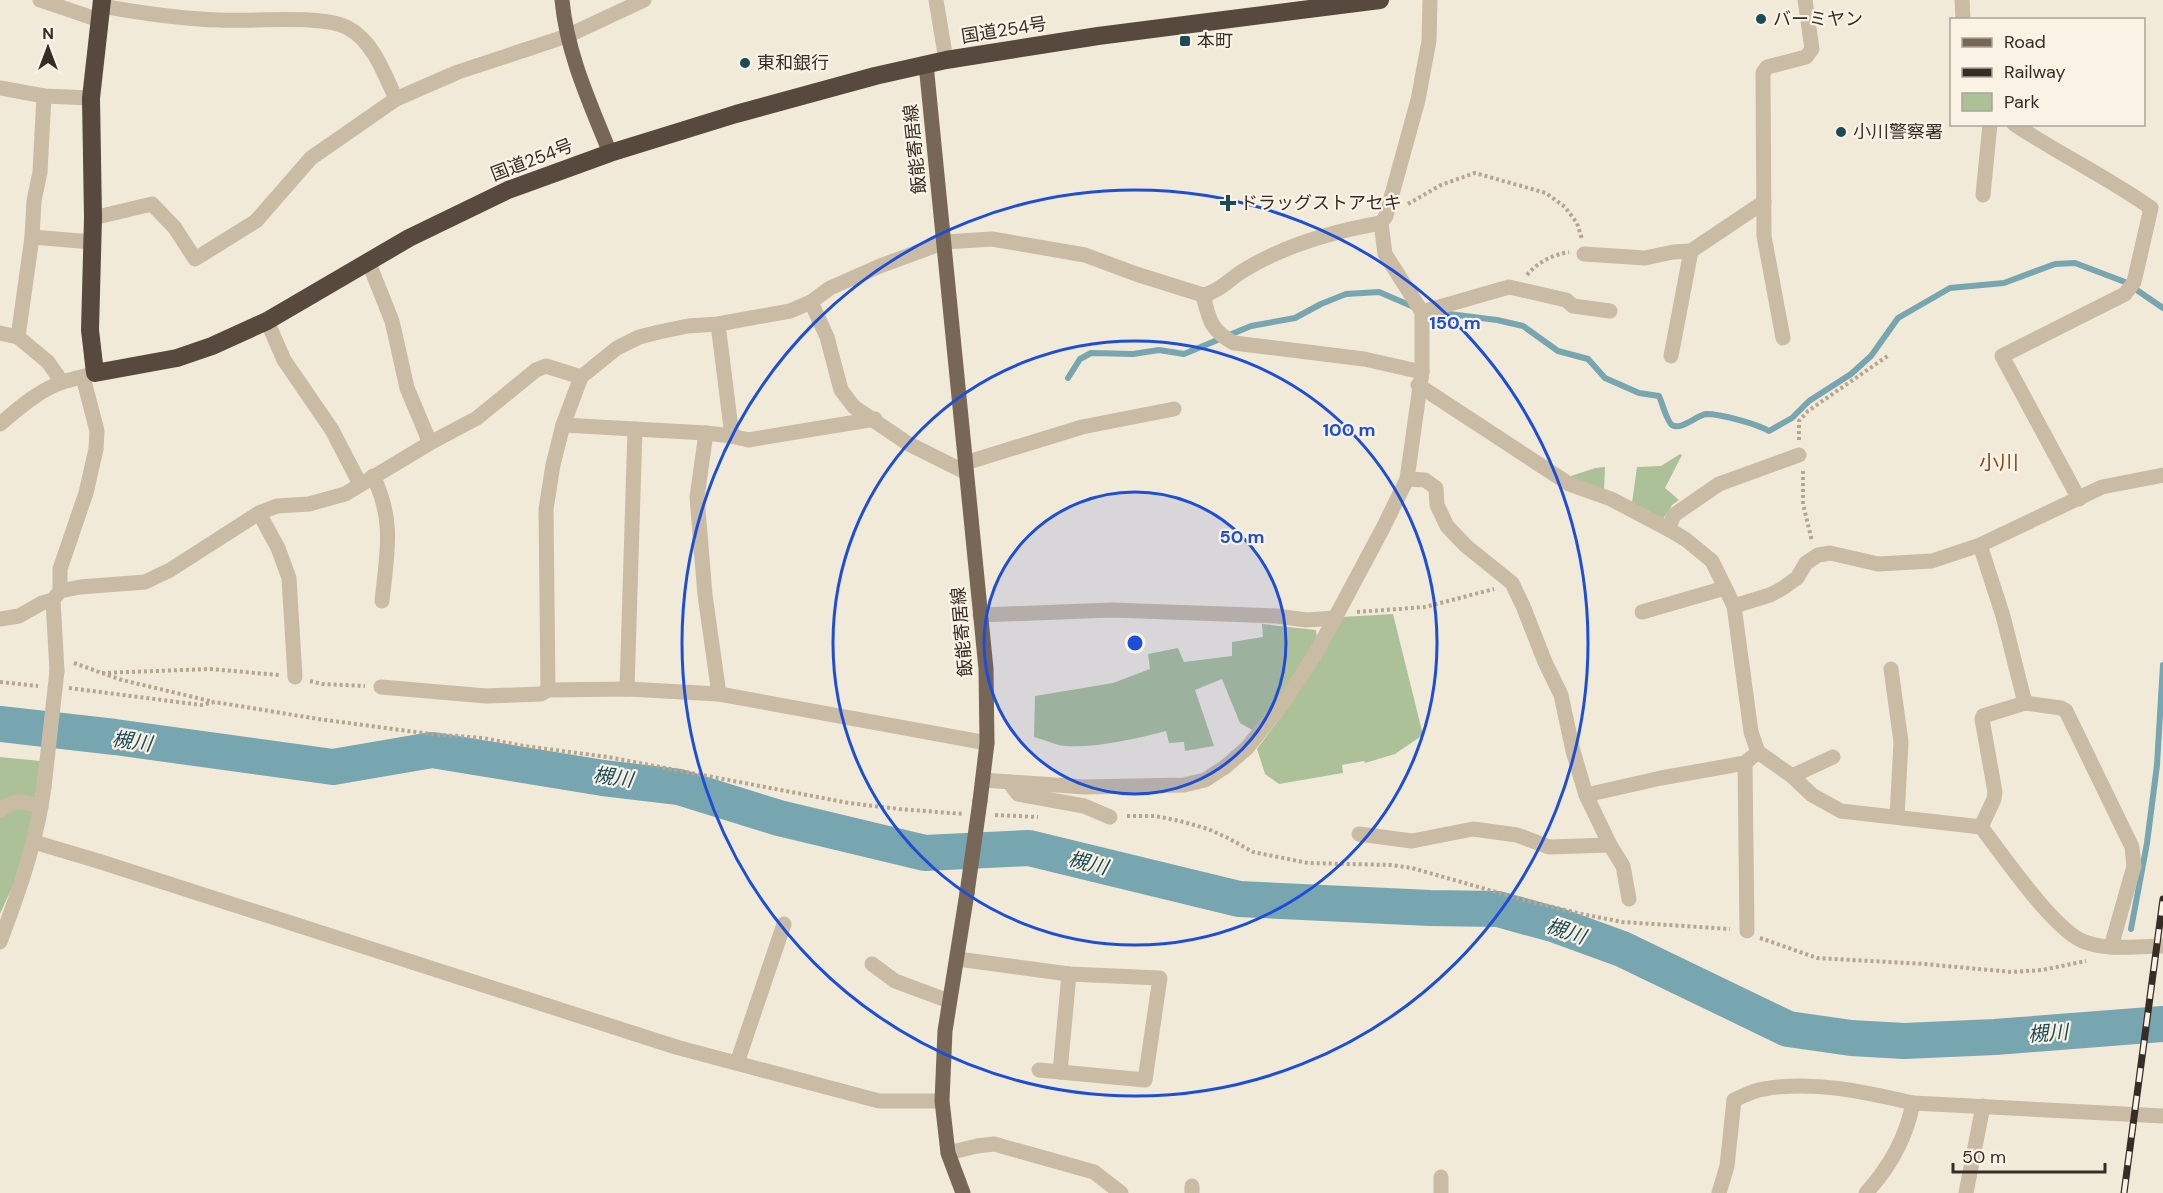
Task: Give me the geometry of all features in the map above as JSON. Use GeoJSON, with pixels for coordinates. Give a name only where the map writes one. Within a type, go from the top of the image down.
{"type":"FeatureCollection","features":[{"type":"Feature","properties":{"kind":"highway","name":"国道254号"},"geometry":{"type":"LineString","coordinates":[[89,375],[177,358],[240,334],[267,321],[409,238],[508,190],[610,153],[736,114],[946,60],[1098,36],[1380,0]]}},
{"type":"Feature","properties":{"kind":"highway"},"geometry":{"type":"LineString","coordinates":[[89,375],[93,218],[91,98],[101,9]]}},
{"type":"Feature","properties":{"kind":"main road"},"geometry":{"type":"LineString","coordinates":[[562,0],[567,36],[573,57],[610,153]]}},
{"type":"Feature","properties":{"kind":"main road","name":"飯能寄居線"},"geometry":{"type":"LineString","coordinates":[[926,64],[986,679],[987,743],[983,780],[958,959],[945,1031],[942,1101],[948,1153],[963,1193]]}},
{"type":"Feature","properties":{"kind":"street"},"geometry":{"type":"LineString","coordinates":[[40,0],[101,9],[220,20],[329,21],[349,28],[366,42],[381,65],[396,99]]}},
{"type":"Feature","properties":{"kind":"street"},"geometry":{"type":"LineString","coordinates":[[93,218],[152,204],[175,228],[195,259],[256,221],[310,158],[396,99],[458,72],[567,36],[644,0]]}},
{"type":"Feature","properties":{"kind":"street"},"geometry":{"type":"LineString","coordinates":[[936,0],[946,60]]}},
{"type":"Feature","properties":{"kind":"street"},"geometry":{"type":"LineString","coordinates":[[983,780],[1085,787],[1134,787],[1184,785],[1204,780],[1225,768],[1247,748],[1267,724],[1314,656],[1407,479],[1420,378],[1422,312],[1385,254],[1384,220],[1418,100],[1429,41],[1430,0]]}},
{"type":"Feature","properties":{"kind":"street"},"geometry":{"type":"LineString","coordinates":[[1783,338],[1764,236],[1763,73],[1767,67],[1806,57],[1812,49],[1806,0]]}},
{"type":"Feature","properties":{"kind":"street"},"geometry":{"type":"LineString","coordinates":[[1962,0],[1963,18]]}},
{"type":"Feature","properties":{"kind":"street"},"geometry":{"type":"LineString","coordinates":[[0,88],[44,96],[91,98]]}},
{"type":"Feature","properties":{"kind":"street"},"geometry":{"type":"LineString","coordinates":[[18,337],[32,237],[34,201],[40,172],[44,96]]}},
{"type":"Feature","properties":{"kind":"street"},"geometry":{"type":"LineString","coordinates":[[1983,195],[1990,126]]}},
{"type":"Feature","properties":{"kind":"street"},"geometry":{"type":"LineString","coordinates":[[2017,126],[2046,146],[2121,187],[2151,208],[2134,282],[2125,294],[2002,356],[2079,500]]}},
{"type":"Feature","properties":{"kind":"street"},"geometry":{"type":"LineString","coordinates":[[1584,254],[1646,258],[1691,251],[1764,202]]}},
{"type":"Feature","properties":{"kind":"street"},"geometry":{"type":"LineString","coordinates":[[548,690],[546,509],[553,465],[563,425],[581,377],[617,348],[639,337],[688,326],[718,324],[790,311],[811,302],[830,288],[880,266],[945,242],[992,239],[1085,255],[1203,295],[1212,293],[1245,269],[1286,250],[1345,229],[1384,220]]}},
{"type":"Feature","properties":{"kind":"street"},"geometry":{"type":"LineString","coordinates":[[32,237],[92,242]]}},
{"type":"Feature","properties":{"kind":"street"},"geometry":{"type":"LineString","coordinates":[[1671,356],[1691,251]]}},
{"type":"Feature","properties":{"kind":"street"},"geometry":{"type":"LineString","coordinates":[[368,261],[392,321],[407,388],[430,442]]}},
{"type":"Feature","properties":{"kind":"street"},"geometry":{"type":"LineString","coordinates":[[1422,312],[1509,287],[1566,300],[1573,306],[1610,311]]}},
{"type":"Feature","properties":{"kind":"street"},"geometry":{"type":"LineString","coordinates":[[1203,295],[1208,316],[1219,335],[1234,343],[1364,359],[1420,378],[1569,484],[1611,499],[1668,529],[1685,539],[1712,561],[1734,606],[1751,732],[1758,752],[1792,776],[1812,795],[1841,811],[1982,827],[2055,921],[2084,942],[2112,947],[2163,946]]}},
{"type":"Feature","properties":{"kind":"street"},"geometry":{"type":"LineString","coordinates":[[811,302],[827,337],[840,390],[854,407],[908,442],[965,467],[1082,428],[1135,415],[1174,409]]}},
{"type":"Feature","properties":{"kind":"street"},"geometry":{"type":"LineString","coordinates":[[267,321],[284,360],[367,480],[382,494],[389,540],[382,601]]}},
{"type":"Feature","properties":{"kind":"street"},"geometry":{"type":"LineString","coordinates":[[718,324],[732,436]]}},
{"type":"Feature","properties":{"kind":"street"},"geometry":{"type":"LineString","coordinates":[[0,333],[18,337],[48,362],[62,382]]}},
{"type":"Feature","properties":{"kind":"street"},"geometry":{"type":"LineString","coordinates":[[0,619],[19,616],[42,603],[80,587],[145,582],[170,570],[259,513],[277,506],[309,504],[345,494],[430,442],[477,418],[536,370],[546,366],[581,377]]}},
{"type":"Feature","properties":{"kind":"street"},"geometry":{"type":"LineString","coordinates":[[0,424],[26,402],[44,391],[62,382],[89,375],[97,431],[96,448],[86,493],[60,569],[57,596],[57,664],[41,807],[20,890],[0,942]]}},
{"type":"Feature","properties":{"kind":"street"},"geometry":{"type":"LineString","coordinates":[[563,425],[706,433],[748,440],[874,419]]}},
{"type":"Feature","properties":{"kind":"street"},"geometry":{"type":"LineString","coordinates":[[627,689],[635,429]]}},
{"type":"Feature","properties":{"kind":"street"},"geometry":{"type":"LineString","coordinates":[[706,433],[697,497],[705,595],[719,694]]}},
{"type":"Feature","properties":{"kind":"street"},"geometry":{"type":"LineString","coordinates":[[1668,529],[1674,515],[1719,484],[1799,455]]}},
{"type":"Feature","properties":{"kind":"street"},"geometry":{"type":"LineString","coordinates":[[1734,606],[1770,595],[1783,588],[1797,578],[1806,563],[1818,555],[1830,553],[1878,564],[1932,561],[1980,545],[2079,500],[2102,487],[2163,476]]}},
{"type":"Feature","properties":{"kind":"street"},"geometry":{"type":"LineString","coordinates":[[1407,479],[1425,480],[1436,488],[1437,505],[1447,526],[1467,546],[1512,583],[1561,695],[1573,751],[1586,795],[1610,845],[1623,866],[1629,899]]}},
{"type":"Feature","properties":{"kind":"street"},"geometry":{"type":"LineString","coordinates":[[259,513],[278,548],[289,578],[294,677]]}},
{"type":"Feature","properties":{"kind":"street"},"geometry":{"type":"LineString","coordinates":[[1980,545],[2004,616],[2025,703]]}},
{"type":"Feature","properties":{"kind":"street"},"geometry":{"type":"LineString","coordinates":[[1642,612],[1725,588]]}},
{"type":"Feature","properties":{"kind":"street"},"geometry":{"type":"LineString","coordinates":[[980,615],[1112,610],[1277,616],[1306,620],[1336,616]]}},
{"type":"Feature","properties":{"kind":"street"},"geometry":{"type":"LineString","coordinates":[[1891,669],[1901,742],[1897,817]]}},
{"type":"Feature","properties":{"kind":"street"},"geometry":{"type":"LineString","coordinates":[[381,687],[486,696],[541,694],[548,690],[627,689],[719,694],[987,743]]}},
{"type":"Feature","properties":{"kind":"street"},"geometry":{"type":"LineString","coordinates":[[1982,827],[1995,792],[1982,719],[1987,713],[2025,703],[2056,706],[2066,711],[2132,847],[2134,866],[2112,947]]}},
{"type":"Feature","properties":{"kind":"street"},"geometry":{"type":"LineString","coordinates":[[1586,795],[1661,778],[1745,763],[1758,752]]}},
{"type":"Feature","properties":{"kind":"street"},"geometry":{"type":"LineString","coordinates":[[1792,776],[1833,757]]}},
{"type":"Feature","properties":{"kind":"street"},"geometry":{"type":"LineString","coordinates":[[1745,763],[1747,931]]}},
{"type":"Feature","properties":{"kind":"street"},"geometry":{"type":"LineString","coordinates":[[1009,782],[1018,794],[1084,806],[1110,817]]}},
{"type":"Feature","properties":{"kind":"street"},"geometry":{"type":"LineString","coordinates":[[0,810],[20,801],[41,807]]}},
{"type":"Feature","properties":{"kind":"street"},"geometry":{"type":"LineString","coordinates":[[1359,834],[1412,841],[1473,830],[1517,836],[1549,847],[1610,845]]}},
{"type":"Feature","properties":{"kind":"street"},"geometry":{"type":"LineString","coordinates":[[34,842],[109,864],[676,1047],[879,1101],[942,1101]]}},
{"type":"Feature","properties":{"kind":"street"},"geometry":{"type":"LineString","coordinates":[[737,1063],[784,924]]}},
{"type":"Feature","properties":{"kind":"street"},"geometry":{"type":"LineString","coordinates":[[958,959],[1069,974],[1160,978],[1145,1080],[1039,1070]]}},
{"type":"Feature","properties":{"kind":"street"},"geometry":{"type":"LineString","coordinates":[[872,964],[895,981],[949,1001]]}},
{"type":"Feature","properties":{"kind":"street"},"geometry":{"type":"LineString","coordinates":[[1059,1072],[1069,974]]}},
{"type":"Feature","properties":{"kind":"street"},"geometry":{"type":"LineString","coordinates":[[1719,1193],[1727,1166],[1734,1100],[1763,1089],[1814,1085],[1880,1095],[1913,1103],[2163,1116]]}},
{"type":"Feature","properties":{"kind":"street"},"geometry":{"type":"LineString","coordinates":[[1866,1193],[1884,1174],[1898,1150],[1913,1103]]}},
{"type":"Feature","properties":{"kind":"street"},"geometry":{"type":"LineString","coordinates":[[1966,1193],[1983,1106]]}},
{"type":"Feature","properties":{"kind":"street"},"geometry":{"type":"LineString","coordinates":[[948,1153],[994,1144],[1094,1172],[1121,1193]]}},
{"type":"Feature","properties":{"kind":"street"},"geometry":{"type":"LineString","coordinates":[[1441,1177],[1441,1193]]}},
{"type":"Feature","properties":{"kind":"path"},"geometry":{"type":"LineString","coordinates":[[1384,220],[1441,185],[1475,172],[1507,183],[1533,187],[1546,193],[1565,207],[1577,223],[1582,235],[1584,254],[1572,251],[1554,255],[1533,268],[1524,279],[1509,287]]}},
{"type":"Feature","properties":{"kind":"path"},"geometry":{"type":"LineString","coordinates":[[1818,555],[1803,504],[1799,421],[1808,411],[1889,355]]}},
{"type":"Feature","properties":{"kind":"path"},"geometry":{"type":"LineString","coordinates":[[1336,616],[1425,607],[1512,583]]}},
{"type":"Feature","properties":{"kind":"path"},"geometry":{"type":"LineString","coordinates":[[57,664],[102,673],[214,702],[318,719],[431,734],[483,738],[608,757],[849,803],[970,814]]}},
{"type":"Feature","properties":{"kind":"path"},"geometry":{"type":"LineString","coordinates":[[102,673],[210,669],[294,677],[322,684],[381,687]]}},
{"type":"Feature","properties":{"kind":"path"},"geometry":{"type":"LineString","coordinates":[[0,682],[41,686]]}},
{"type":"Feature","properties":{"kind":"path"},"geometry":{"type":"LineString","coordinates":[[63,688],[201,705],[214,702]]}},
{"type":"Feature","properties":{"kind":"path"},"geometry":{"type":"LineString","coordinates":[[990,815],[1042,817]]}},
{"type":"Feature","properties":{"kind":"path"},"geometry":{"type":"LineString","coordinates":[[1110,817],[1155,816],[1180,821],[1228,837],[1253,852],[1308,863],[1391,865],[1412,868],[1524,900],[1612,920],[1747,931],[1763,940],[1817,958],[2012,972],[2042,970],[2099,959],[2112,947]]}},
{"type":"Feature","properties":{"kind":"green space"},"geometry":{"type":"Polygon","coordinates":[[[1680,454],[1682,455],[1665,488],[1679,500],[1672,505],[1663,519],[1632,503],[1637,467],[1661,466],[1680,454]]]}},
{"type":"Feature","properties":{"kind":"green space"},"geometry":{"type":"Polygon","coordinates":[[[1605,467],[1604,490],[1568,477],[1595,468],[1605,467]]]}},
{"type":"Feature","properties":{"kind":"green space"},"geometry":{"type":"Polygon","coordinates":[[[1393,614],[1423,735],[1395,754],[1365,763],[1364,761],[1342,765],[1343,773],[1279,784],[1265,774],[1257,749],[1289,706],[1342,617],[1393,614]]]}},
{"type":"Feature","properties":{"kind":"green space"},"geometry":{"type":"Polygon","coordinates":[[[1262,624],[1316,630],[1317,642],[1289,685],[1254,731],[1240,723],[1222,679],[1195,690],[1214,746],[1185,751],[1184,742],[1169,743],[1166,731],[1090,746],[1062,746],[1034,737],[1035,696],[1113,683],[1150,669],[1148,654],[1178,648],[1184,662],[1232,656],[1232,642],[1263,637],[1262,624]]]}},
{"type":"Feature","properties":{"kind":"green space"},"geometry":{"type":"Polygon","coordinates":[[[0,757],[40,761],[32,824],[19,872],[0,914],[0,757]]]}},
{"type":"Feature","properties":{"kind":"waterway"},"geometry":{"type":"LineString","coordinates":[[1433,312],[1497,320],[1523,326],[1558,351],[1588,359],[1605,378],[1639,393],[1659,396],[1672,425],[1680,426],[1706,414],[1739,420],[1769,431],[1792,418],[1809,401],[1851,374],[1871,356],[1898,318],[1950,288],[2004,283],[2055,264],[2075,263],[2125,282],[2163,308]]}},
{"type":"Feature","properties":{"kind":"waterway"},"geometry":{"type":"LineString","coordinates":[[1068,378],[1080,359],[1091,353],[1133,354],[1159,350],[1184,354],[1251,326],[1295,318],[1346,294],[1379,292],[1414,307]]}},
{"type":"Feature","properties":{"kind":"waterway"},"geometry":{"type":"LineString","coordinates":[[2131,929],[2147,843],[2157,765],[2163,665]]}},
{"type":"Feature","properties":{"kind":"waterway","name":"槻川"},"geometry":{"type":"LineString","coordinates":[[0,724],[115,737],[333,767],[432,750],[603,778],[679,787],[779,818],[925,853],[1029,848],[1239,899],[1498,909],[1556,925],[1622,949],[1788,1029],[1851,1038],[1904,1041],[1995,1037],[2163,1024]]}},
{"type":"Feature","properties":{"kind":"railway"},"geometry":{"type":"LineString","coordinates":[[2124,1193],[2163,899]]}},
{"type":"Feature","properties":{"kind":"place","name":"バーミヤン"},"geometry":{"type":"Point","coordinates":[1761,19]}},
{"type":"Feature","properties":{"kind":"place","name":"本町"},"geometry":{"type":"Point","coordinates":[1185,41]}},
{"type":"Feature","properties":{"kind":"place","name":"東和銀行"},"geometry":{"type":"Point","coordinates":[745,63]}},
{"type":"Feature","properties":{"kind":"place","name":"小川警察署"},"geometry":{"type":"Point","coordinates":[1841,132]}},
{"type":"Feature","properties":{"kind":"place","name":"ドラッグストアセキ"},"geometry":{"type":"Point","coordinates":[1228,203]}},
{"type":"Feature","properties":{"kind":"district","name":"小川"},"geometry":{"type":"Point","coordinates":[1999,462]}}]}
